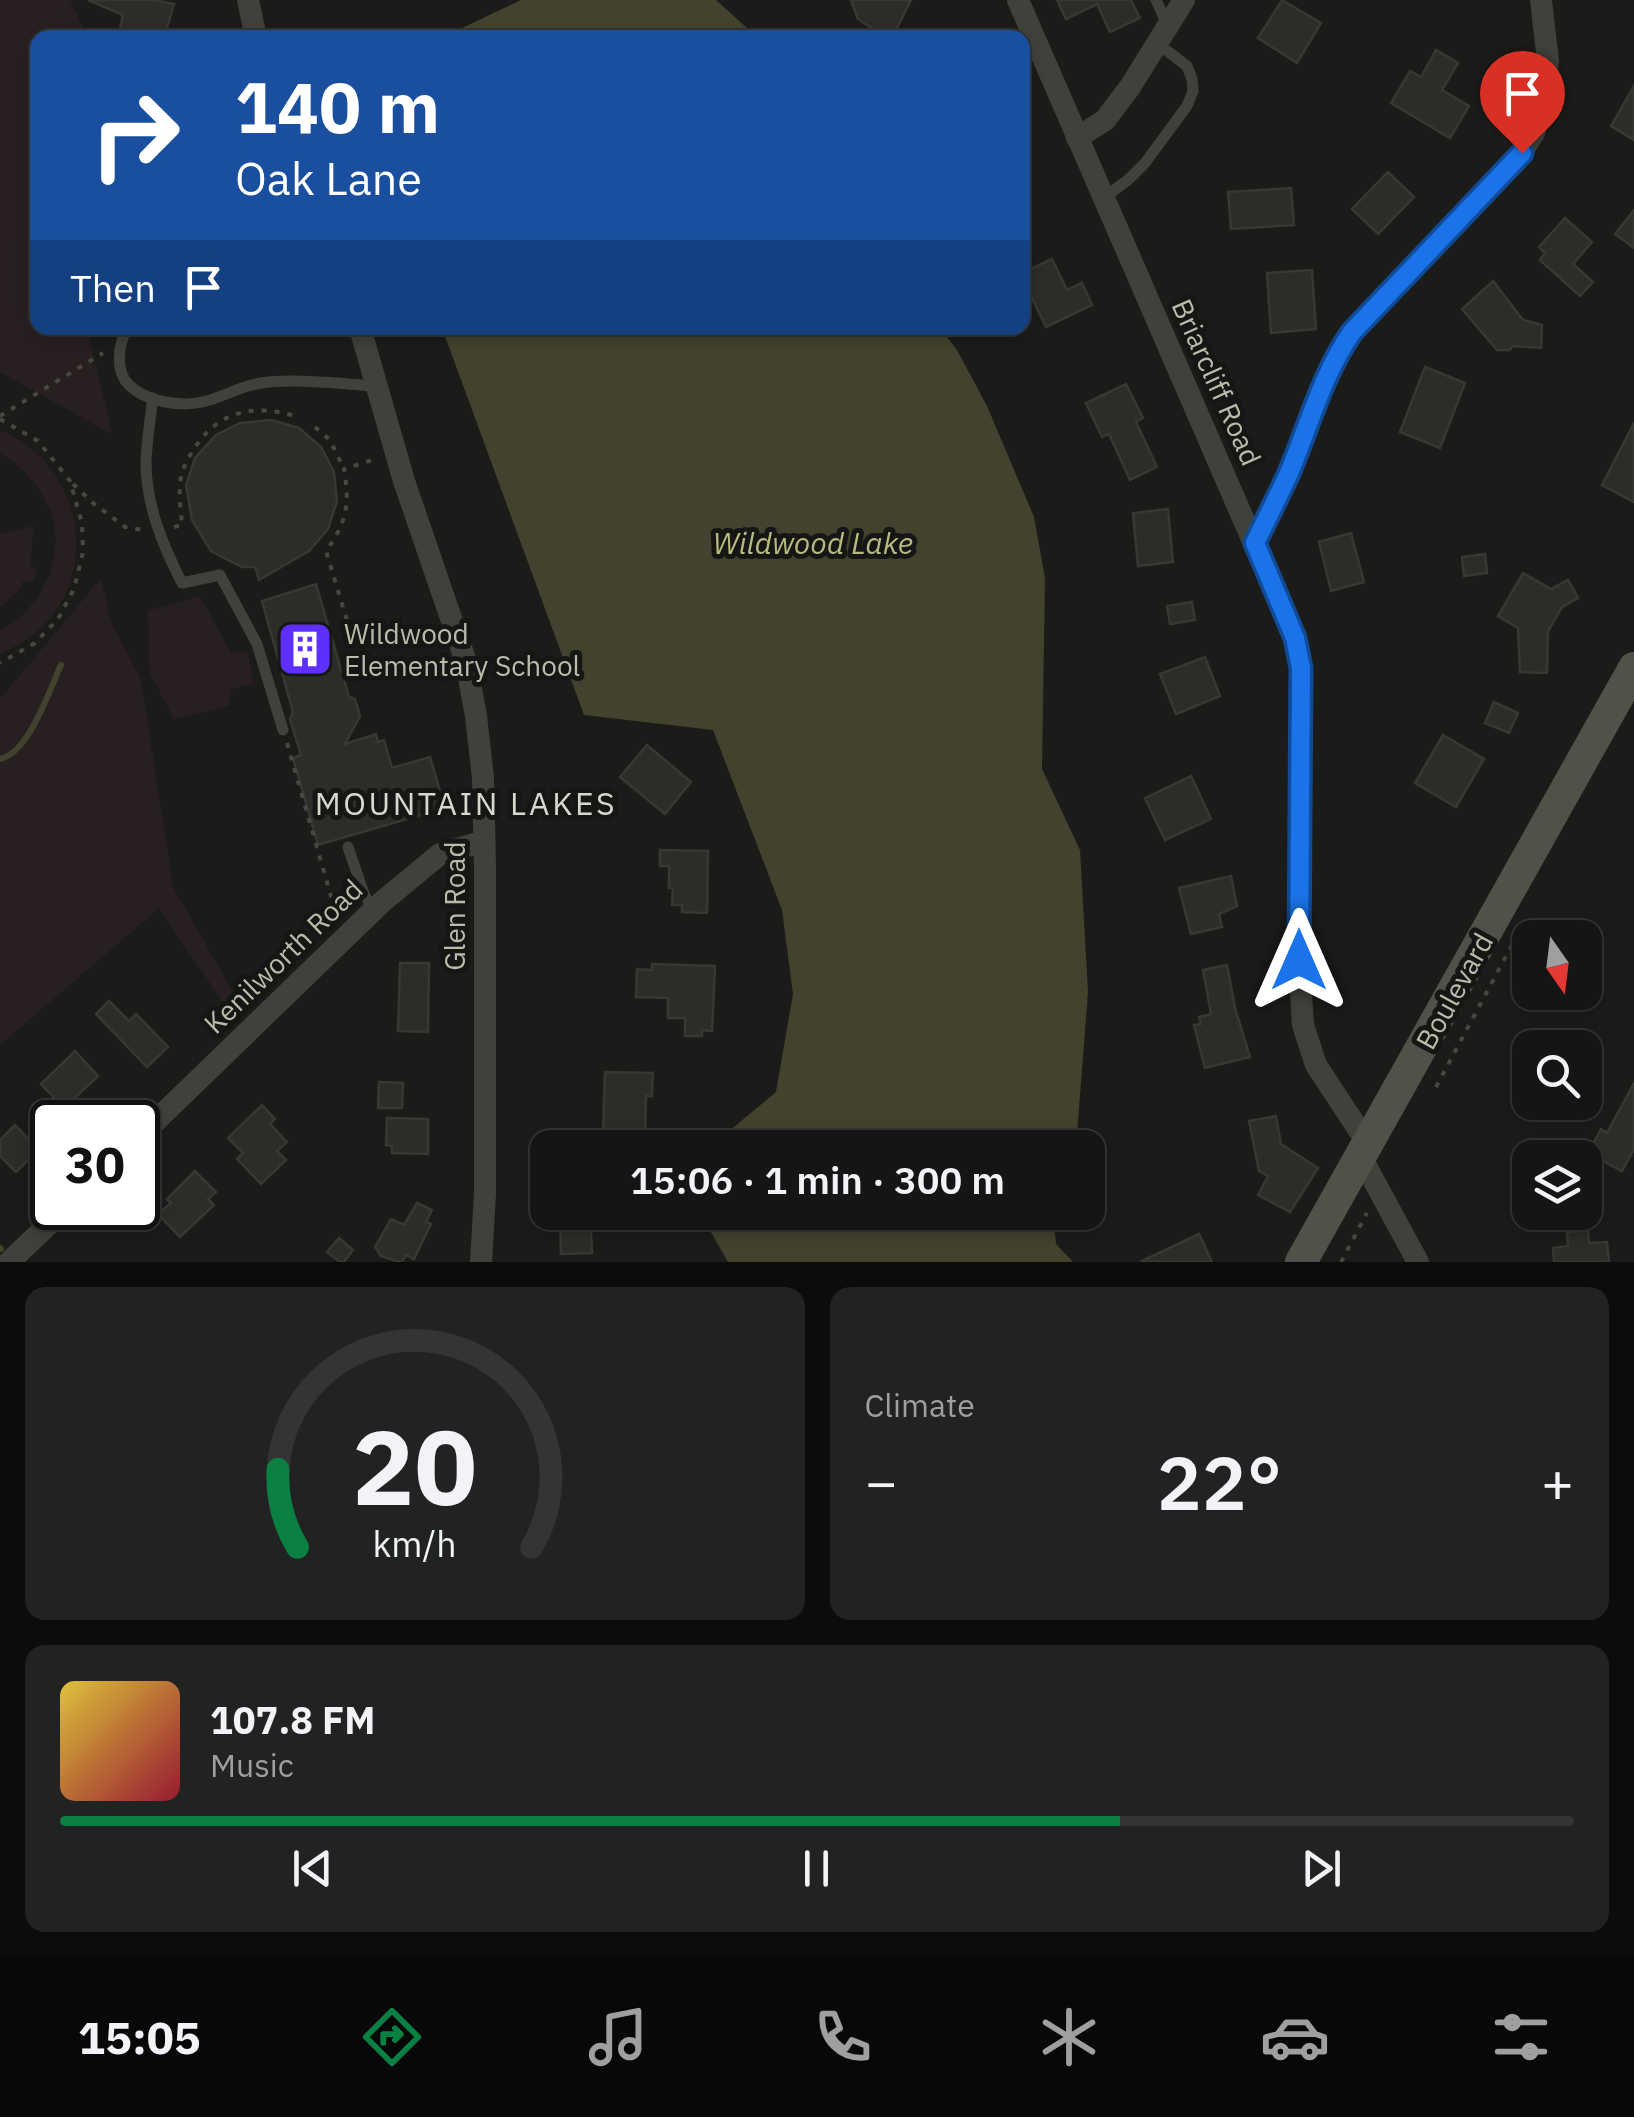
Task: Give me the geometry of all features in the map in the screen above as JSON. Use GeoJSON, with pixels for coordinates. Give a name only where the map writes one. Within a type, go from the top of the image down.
{"type":"FeatureCollection","features":[{"type":"Feature","properties":{"kind":"main road","name":"Boulevard"},"geometry":{"type":"LineString","coordinates":[[1301,1262],[1634,668]]}},
{"type":"Feature","properties":{"kind":"street"},"geometry":{"type":"LineString","coordinates":[[248,0],[254,30]]}},
{"type":"Feature","properties":{"kind":"street","name":"Briarcliff Road"},"geometry":{"type":"LineString","coordinates":[[1018,0],[1295,638],[1301,668],[1299,960],[1303,1025],[1316,1065],[1365,1150],[1418,1262]]}},
{"type":"Feature","properties":{"kind":"street"},"geometry":{"type":"LineString","coordinates":[[1077,138],[1104,120],[1164,36],[1184,0]]}},
{"type":"Feature","properties":{"kind":"street"},"geometry":{"type":"LineString","coordinates":[[1255,543],[1338,352],[1365,318],[1522,153],[1534,133],[1548,62],[1541,0]]}},
{"type":"Feature","properties":{"kind":"street","name":"Glen Road"},"geometry":{"type":"LineString","coordinates":[[362,335],[404,482],[466,662],[476,716],[483,778],[484,841],[482,1262]]}},
{"type":"Feature","properties":{"kind":"street","name":"Kenilworth Road"},"geometry":{"type":"LineString","coordinates":[[160,1117],[374,910],[440,854],[484,841]]}},
{"type":"Feature","properties":{"kind":"street"},"geometry":{"type":"LineString","coordinates":[[10,1262],[43,1230]]}},
{"type":"Feature","properties":{"kind":"lane"},"geometry":{"type":"LineString","coordinates":[[1104,198],[1145,163],[1193,91],[1187,66],[1164,36],[1156,0]]}},
{"type":"Feature","properties":{"kind":"lane"},"geometry":{"type":"LineString","coordinates":[[124,335],[119,363],[128,384],[152,398],[180,405],[205,402],[261,383],[376,386]]}},
{"type":"Feature","properties":{"kind":"lane"},"geometry":{"type":"LineString","coordinates":[[152,398],[146,462],[150,499],[166,534],[164,547],[182,584],[220,575],[257,644],[283,730]]}},
{"type":"Feature","properties":{"kind":"lane"},"geometry":{"type":"LineString","coordinates":[[348,847],[364,894],[374,910]]}},
{"type":"Feature","properties":{"kind":"path"},"geometry":{"type":"LineString","coordinates":[[120,342],[0,418],[38,441],[93,504],[126,528],[166,534],[182,524],[180,483],[186,460],[210,426],[244,411],[273,410],[296,416]]}},
{"type":"Feature","properties":{"kind":"path"},"geometry":{"type":"LineString","coordinates":[[316,427],[330,440],[344,470],[349,499],[338,535],[326,551],[358,657]]}},
{"type":"Feature","properties":{"kind":"path"},"geometry":{"type":"LineString","coordinates":[[344,470],[374,459]]}},
{"type":"Feature","properties":{"kind":"path"},"geometry":{"type":"LineString","coordinates":[[0,663],[35,643],[58,619],[74,588],[83,552],[82,522],[70,481]]}},
{"type":"Feature","properties":{"kind":"path"},"geometry":{"type":"LineString","coordinates":[[283,730],[339,926]]}},
{"type":"Feature","properties":{"kind":"path"},"geometry":{"type":"LineString","coordinates":[[1436,1086],[1529,914]]}},
{"type":"Feature","properties":{"kind":"path"},"geometry":{"type":"LineString","coordinates":[[1340,1262],[1369,1210]]}},
{"type":"Feature","properties":{"kind":"shaded area"},"geometry":{"type":"Polygon","coordinates":[[[0,0],[70,0],[84,30],[30,30],[30,335],[89,335],[112,434],[0,372],[0,0]]]}},
{"type":"Feature","properties":{"kind":"shaded area"},"geometry":{"type":"Polygon","coordinates":[[[0,430],[33,450],[57,477],[71,509],[76,543],[72,576],[58,608],[34,634],[0,653],[0,630],[26,611],[45,584],[55,552],[55,535],[53,519],[39,490],[0,453],[0,430]]]}},
{"type":"Feature","properties":{"kind":"shaded area"},"geometry":{"type":"Polygon","coordinates":[[[33,526],[31,566],[38,569],[32,582],[24,580],[0,607],[0,534],[33,526]]]}},
{"type":"Feature","properties":{"kind":"shaded area"},"geometry":{"type":"Polygon","coordinates":[[[101,578],[110,620],[141,680],[173,887],[233,992],[286,943],[307,951],[235,1020],[159,908],[0,1045],[0,699],[101,578]]]}},
{"type":"Feature","properties":{"kind":"shaded area"},"geometry":{"type":"Polygon","coordinates":[[[200,596],[231,653],[247,651],[254,683],[231,689],[229,706],[174,719],[150,673],[148,611],[200,596]]]}},
{"type":"Feature","properties":{"kind":"water"},"geometry":{"type":"Polygon","coordinates":[[[521,0],[716,0],[749,30],[458,30],[521,0]]]}},
{"type":"Feature","properties":{"kind":"water","name":"Wildwood Lake"},"geometry":{"type":"Polygon","coordinates":[[[445,335],[945,335],[987,406],[1034,517],[1045,578],[1042,769],[1080,850],[1088,992],[1077,1130],[730,1130],[776,1092],[793,994],[782,910],[713,730],[584,715],[445,335]]]}},
{"type":"Feature","properties":{"kind":"water"},"geometry":{"type":"Polygon","coordinates":[[[710,1230],[1055,1230],[1056,1244],[1073,1262],[728,1262],[710,1230]]]}},
{"type":"Feature","properties":{"kind":"building"},"geometry":{"type":"Polygon","coordinates":[[[88,0],[153,0],[174,4],[166,30],[120,30],[123,15],[88,0]]]}},
{"type":"Feature","properties":{"kind":"building"},"geometry":{"type":"Polygon","coordinates":[[[851,0],[911,0],[896,30],[874,30],[858,19],[851,0]]]}},
{"type":"Feature","properties":{"kind":"building"},"geometry":{"type":"Polygon","coordinates":[[[1057,0],[1131,0],[1140,18],[1110,32],[1097,4],[1066,19],[1057,0]]]}},
{"type":"Feature","properties":{"kind":"building"},"geometry":{"type":"Polygon","coordinates":[[[1282,0],[1321,23],[1297,63],[1258,38],[1282,0]]]}},
{"type":"Feature","properties":{"kind":"building"},"geometry":{"type":"Polygon","coordinates":[[[1436,50],[1458,63],[1442,90],[1469,106],[1450,138],[1391,103],[1410,71],[1421,77],[1436,50]]]}},
{"type":"Feature","properties":{"kind":"building"},"geometry":{"type":"Polygon","coordinates":[[[1634,86],[1634,140],[1611,126],[1634,86]]]}},
{"type":"Feature","properties":{"kind":"building"},"geometry":{"type":"Polygon","coordinates":[[[1388,172],[1414,197],[1378,234],[1352,209],[1388,172]]]}},
{"type":"Feature","properties":{"kind":"building"},"geometry":{"type":"Polygon","coordinates":[[[1291,188],[1294,225],[1231,229],[1228,192],[1291,188]]]}},
{"type":"Feature","properties":{"kind":"building"},"geometry":{"type":"Polygon","coordinates":[[[1634,210],[1634,248],[1615,234],[1634,210]]]}},
{"type":"Feature","properties":{"kind":"building"},"geometry":{"type":"Polygon","coordinates":[[[1565,218],[1592,242],[1573,264],[1593,282],[1580,296],[1540,260],[1545,253],[1539,247],[1565,218]]]}},
{"type":"Feature","properties":{"kind":"building"},"geometry":{"type":"Polygon","coordinates":[[[1052,259],[1067,290],[1082,283],[1092,305],[1046,327],[1030,294],[1030,269],[1052,259]]]}},
{"type":"Feature","properties":{"kind":"building"},"geometry":{"type":"Polygon","coordinates":[[[1312,270],[1316,329],[1271,333],[1267,273],[1312,270]]]}},
{"type":"Feature","properties":{"kind":"building"},"geometry":{"type":"Polygon","coordinates":[[[1493,281],[1523,320],[1542,325],[1541,348],[1513,346],[1497,350],[1462,309],[1493,281]]]}},
{"type":"Feature","properties":{"kind":"building"},"geometry":{"type":"Polygon","coordinates":[[[1425,367],[1465,383],[1440,448],[1400,432],[1425,367]]]}},
{"type":"Feature","properties":{"kind":"building"},"geometry":{"type":"Polygon","coordinates":[[[1126,384],[1143,418],[1136,422],[1157,467],[1130,480],[1109,434],[1102,437],[1086,403],[1126,384]]]}},
{"type":"Feature","properties":{"kind":"building"},"geometry":{"type":"Polygon","coordinates":[[[271,420],[299,428],[321,447],[334,472],[337,501],[328,529],[309,551],[259,580],[255,567],[242,567],[211,551],[192,520],[186,485],[195,458],[216,435],[240,423],[271,420]]]}},
{"type":"Feature","properties":{"kind":"building"},"geometry":{"type":"Polygon","coordinates":[[[1634,423],[1634,502],[1602,485],[1634,423]]]}},
{"type":"Feature","properties":{"kind":"building"},"geometry":{"type":"Polygon","coordinates":[[[1168,509],[1173,562],[1138,566],[1133,513],[1168,509]]]}},
{"type":"Feature","properties":{"kind":"building"},"geometry":{"type":"Polygon","coordinates":[[[1351,533],[1364,582],[1331,591],[1319,542],[1351,533]]]}},
{"type":"Feature","properties":{"kind":"building"},"geometry":{"type":"Polygon","coordinates":[[[1485,554],[1487,573],[1464,576],[1462,557],[1485,554]]]}},
{"type":"Feature","properties":{"kind":"building"},"geometry":{"type":"Polygon","coordinates":[[[1523,573],[1551,589],[1568,580],[1578,598],[1562,607],[1548,631],[1547,673],[1520,672],[1518,628],[1498,616],[1523,573]]]}},
{"type":"Feature","properties":{"kind":"building"},"geometry":{"type":"Polygon","coordinates":[[[316,584],[349,697],[355,699],[360,716],[345,744],[376,734],[378,742],[384,740],[392,768],[430,757],[445,808],[318,845],[293,758],[301,755],[290,719],[293,712],[262,601],[316,584]]]}},
{"type":"Feature","properties":{"kind":"building"},"geometry":{"type":"Polygon","coordinates":[[[1192,602],[1195,620],[1170,624],[1167,606],[1192,602]]]}},
{"type":"Feature","properties":{"kind":"building"},"geometry":{"type":"Polygon","coordinates":[[[1205,657],[1220,696],[1176,714],[1160,674],[1205,657]]]}},
{"type":"Feature","properties":{"kind":"building"},"geometry":{"type":"Polygon","coordinates":[[[1494,702],[1518,713],[1509,733],[1485,723],[1494,702]]]}},
{"type":"Feature","properties":{"kind":"building"},"geometry":{"type":"Polygon","coordinates":[[[1443,735],[1484,759],[1456,807],[1415,783],[1443,735]]]}},
{"type":"Feature","properties":{"kind":"building"},"geometry":{"type":"Polygon","coordinates":[[[647,745],[691,782],[665,814],[620,777],[647,745]]]}},
{"type":"Feature","properties":{"kind":"building"},"geometry":{"type":"Polygon","coordinates":[[[1191,776],[1211,819],[1165,840],[1145,798],[1191,776]]]}},
{"type":"Feature","properties":{"kind":"building"},"geometry":{"type":"Polygon","coordinates":[[[660,850],[708,851],[707,913],[682,912],[682,905],[672,905],[669,866],[660,866],[660,850]]]}},
{"type":"Feature","properties":{"kind":"building"},"geometry":{"type":"Polygon","coordinates":[[[1231,876],[1237,906],[1219,914],[1222,927],[1191,934],[1179,888],[1231,876]]]}},
{"type":"Feature","properties":{"kind":"building"},"geometry":{"type":"Polygon","coordinates":[[[400,963],[429,963],[428,1032],[398,1031],[400,963]]]}},
{"type":"Feature","properties":{"kind":"building"},"geometry":{"type":"Polygon","coordinates":[[[652,964],[715,966],[712,1031],[702,1030],[702,1036],[685,1036],[685,1018],[668,1018],[668,998],[636,997],[637,969],[652,970],[652,964]]]}},
{"type":"Feature","properties":{"kind":"building"},"geometry":{"type":"Polygon","coordinates":[[[1227,965],[1250,1057],[1205,1068],[1194,1025],[1201,1024],[1199,1017],[1211,1014],[1203,970],[1227,965]]]}},
{"type":"Feature","properties":{"kind":"building"},"geometry":{"type":"Polygon","coordinates":[[[109,1001],[129,1021],[136,1014],[168,1047],[147,1067],[96,1014],[109,1001]]]}},
{"type":"Feature","properties":{"kind":"building"},"geometry":{"type":"Polygon","coordinates":[[[75,1051],[98,1076],[72,1100],[56,1100],[41,1084],[75,1051]]]}},
{"type":"Feature","properties":{"kind":"building"},"geometry":{"type":"Polygon","coordinates":[[[605,1072],[653,1073],[652,1096],[646,1096],[645,1130],[603,1130],[605,1072]]]}},
{"type":"Feature","properties":{"kind":"building"},"geometry":{"type":"Polygon","coordinates":[[[379,1082],[403,1083],[402,1108],[378,1108],[379,1082]]]}},
{"type":"Feature","properties":{"kind":"building"},"geometry":{"type":"Polygon","coordinates":[[[1634,1083],[1634,1149],[1622,1171],[1602,1160],[1602,1140],[1595,1140],[1601,1129],[1607,1133],[1634,1083]]]}},
{"type":"Feature","properties":{"kind":"building"},"geometry":{"type":"Polygon","coordinates":[[[262,1105],[275,1119],[270,1124],[287,1142],[277,1151],[286,1160],[261,1184],[237,1159],[243,1153],[228,1138],[262,1105]]]}},
{"type":"Feature","properties":{"kind":"building"},"geometry":{"type":"Polygon","coordinates":[[[1276,1116],[1281,1144],[1318,1168],[1290,1212],[1258,1195],[1268,1176],[1259,1171],[1249,1121],[1276,1116]]]}},
{"type":"Feature","properties":{"kind":"building"},"geometry":{"type":"Polygon","coordinates":[[[387,1118],[428,1119],[428,1154],[392,1153],[392,1146],[386,1145],[387,1118]]]}},
{"type":"Feature","properties":{"kind":"building"},"geometry":{"type":"Polygon","coordinates":[[[15,1125],[30,1141],[30,1159],[16,1172],[0,1156],[0,1140],[15,1125]]]}},
{"type":"Feature","properties":{"kind":"building"},"geometry":{"type":"Polygon","coordinates":[[[195,1171],[216,1192],[208,1199],[214,1205],[180,1237],[160,1216],[171,1203],[167,1199],[195,1171]]]}},
{"type":"Feature","properties":{"kind":"building"},"geometry":{"type":"Polygon","coordinates":[[[417,1203],[432,1210],[426,1222],[431,1224],[414,1259],[406,1255],[399,1262],[381,1256],[375,1247],[391,1219],[404,1225],[417,1203]]]}},
{"type":"Feature","properties":{"kind":"building"},"geometry":{"type":"Polygon","coordinates":[[[560,1230],[591,1230],[592,1253],[561,1254],[560,1230]]]}},
{"type":"Feature","properties":{"kind":"building"},"geometry":{"type":"Polygon","coordinates":[[[1588,1230],[1589,1243],[1607,1242],[1609,1262],[1554,1262],[1553,1248],[1568,1246],[1567,1232],[1588,1230]]]}},
{"type":"Feature","properties":{"kind":"building"},"geometry":{"type":"Polygon","coordinates":[[[1199,1234],[1212,1262],[1140,1262],[1199,1234]]]}},
{"type":"Feature","properties":{"kind":"building"},"geometry":{"type":"Polygon","coordinates":[[[339,1238],[353,1250],[344,1262],[327,1252],[339,1238]]]}},
{"type":"Feature","properties":{"kind":"waterway"},"geometry":{"type":"LineString","coordinates":[[0,759],[29,733],[61,665]]}},
{"type":"Feature","properties":{"kind":"place","name":"Wildwood Elementary School"},"geometry":{"type":"Point","coordinates":[305,649]}},
{"type":"Feature","properties":{"kind":"district","name":"MOUNTAIN LAKES"},"geometry":{"type":"Point","coordinates":[466,803]}},
{"type":"Feature","properties":{"kind":"route"},"geometry":{"type":"LineString","coordinates":[[1299,960],[1301,668],[1295,638],[1255,543],[1338,352],[1352,332],[1522,153]]}}]}
